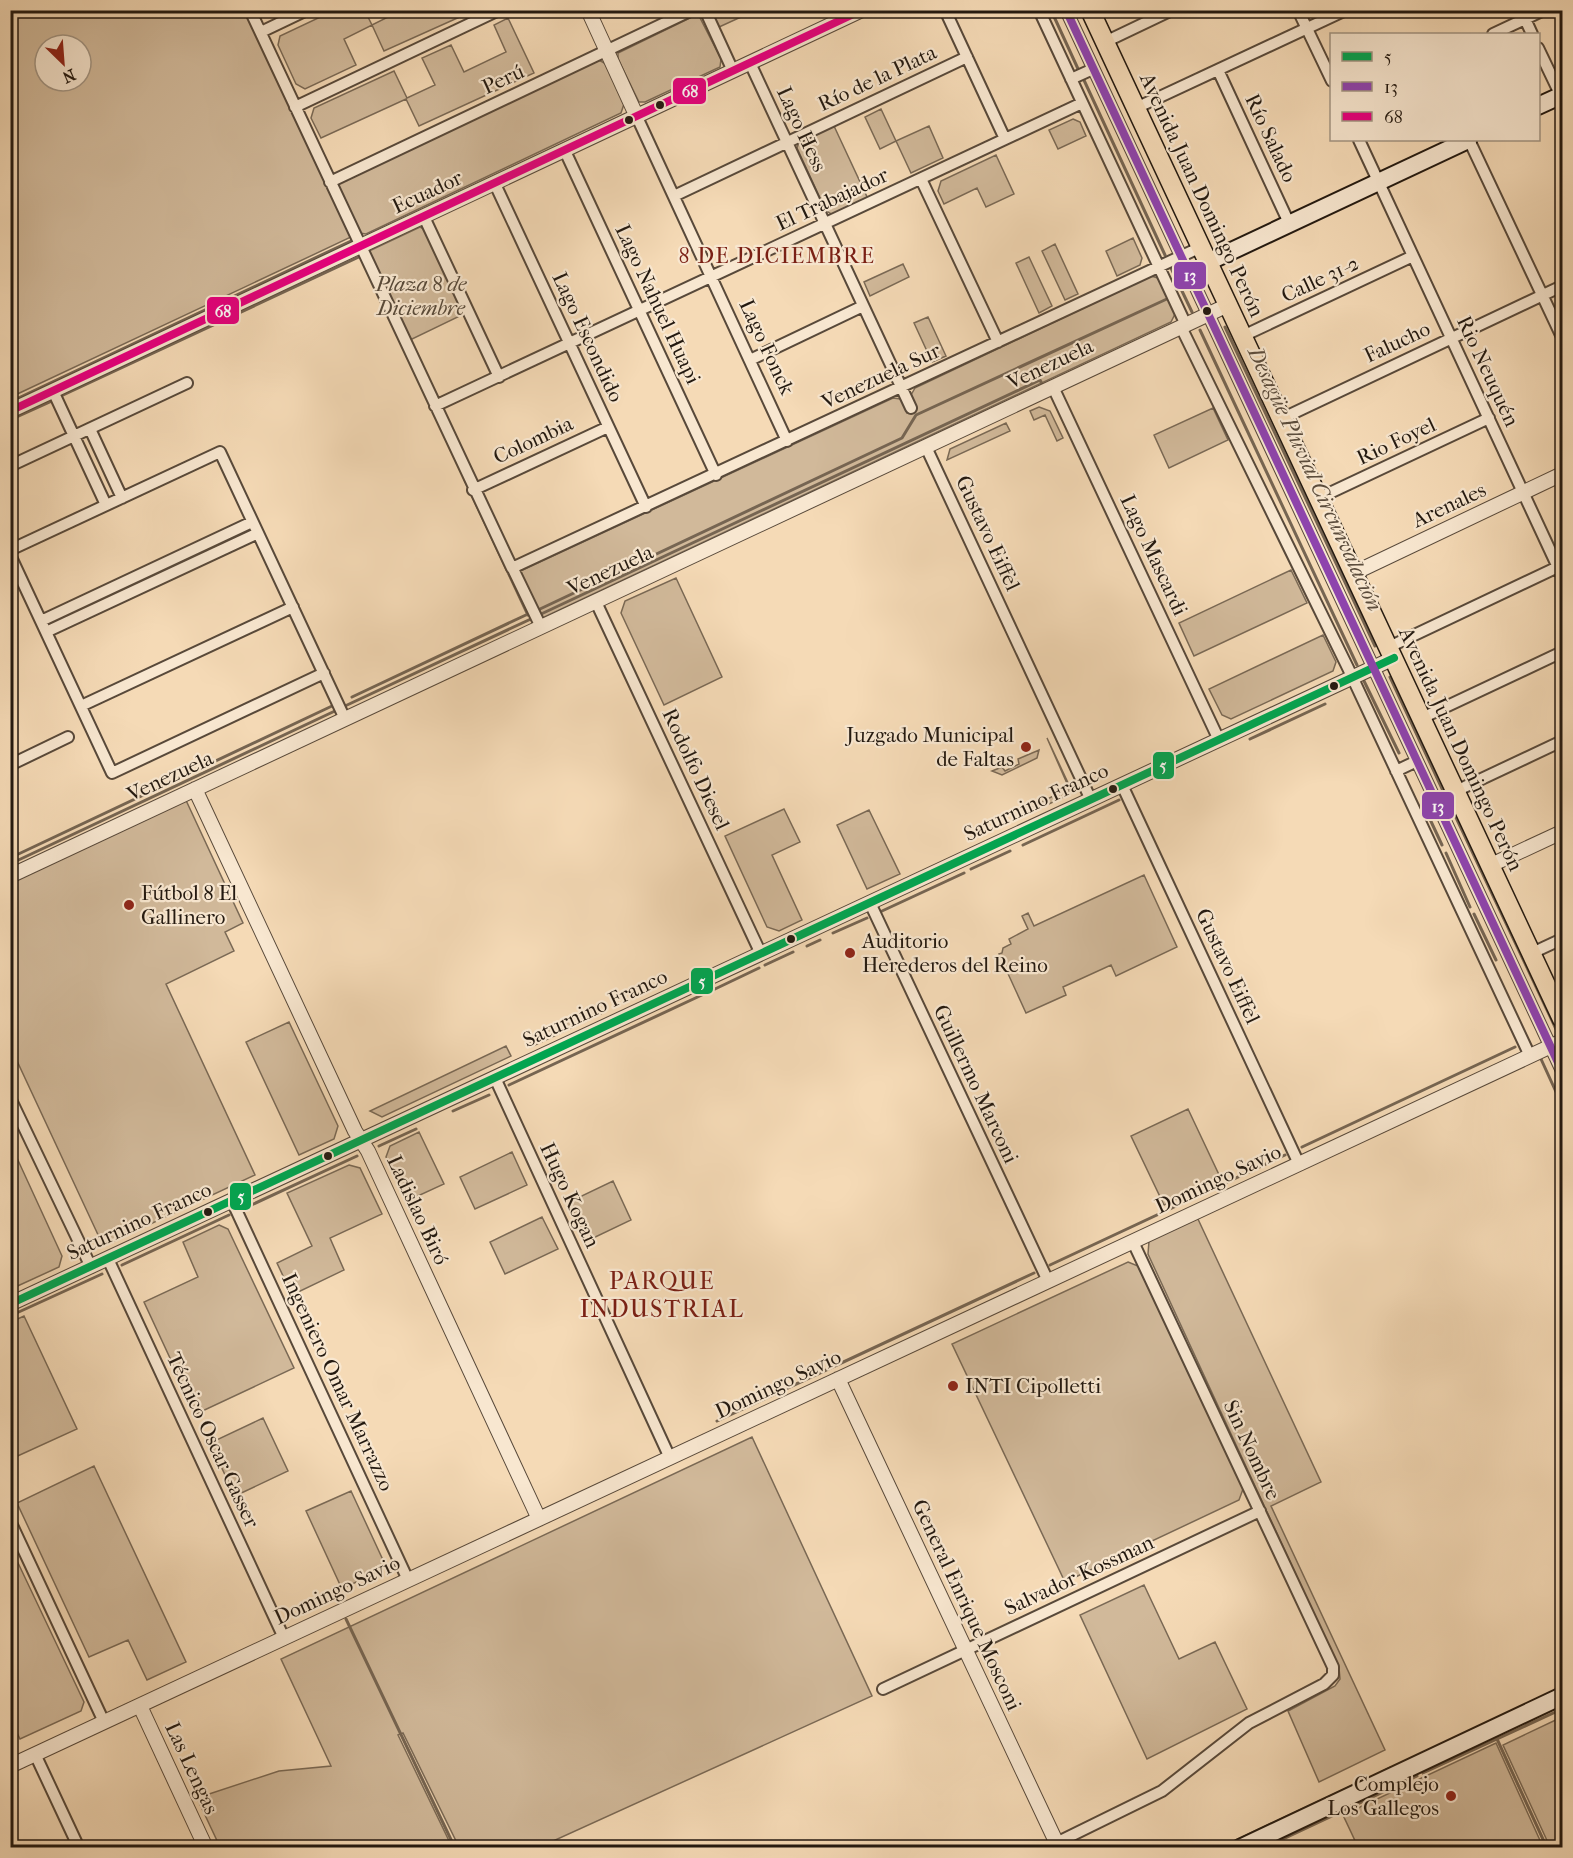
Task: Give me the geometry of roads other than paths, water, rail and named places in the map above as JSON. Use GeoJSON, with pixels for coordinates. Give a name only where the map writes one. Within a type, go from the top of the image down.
{"type":"FeatureCollection","features":[{"type":"Feature","properties":{"kind":"main road","name":"Avenida Juan Domingo Perón"},"geometry":{"type":"LineString","coordinates":[[1090,10],[1563,1018]]}},
{"type":"Feature","properties":{"kind":"main road"},"geometry":{"type":"LineString","coordinates":[[1540,106],[1562,96]]}},
{"type":"Feature","properties":{"kind":"main road"},"geometry":{"type":"LineString","coordinates":[[1204,254],[1289,223],[1467,141]]}},
{"type":"Feature","properties":{"kind":"main road"},"geometry":{"type":"LineString","coordinates":[[1240,1848],[1563,1696]]}},
{"type":"Feature","properties":{"kind":"street"},"geometry":{"type":"LineString","coordinates":[[250,10],[473,490],[542,627]]}},
{"type":"Feature","properties":{"kind":"street"},"geometry":{"type":"LineString","coordinates":[[261,32],[307,10]]}},
{"type":"Feature","properties":{"kind":"street"},"geometry":{"type":"LineString","coordinates":[[295,107],[499,10]]}},
{"type":"Feature","properties":{"kind":"street","name":"Lago Fonck"},"geometry":{"type":"LineString","coordinates":[[588,10],[788,441]]}},
{"type":"Feature","properties":{"kind":"street","name":"Perú"},"geometry":{"type":"LineString","coordinates":[[330,182],[692,10]]}},
{"type":"Feature","properties":{"kind":"street"},"geometry":{"type":"LineString","coordinates":[[705,10],[733,71]]}},
{"type":"Feature","properties":{"kind":"street","name":"Ecuador"},"geometry":{"type":"LineString","coordinates":[[10,411],[862,10]]}},
{"type":"Feature","properties":{"kind":"street"},"geometry":{"type":"LineString","coordinates":[[945,10],[1005,139]]}},
{"type":"Feature","properties":{"kind":"street"},"geometry":{"type":"LineString","coordinates":[[1039,10],[1159,267],[1184,326],[1353,677],[1530,1056]]}},
{"type":"Feature","properties":{"kind":"street"},"geometry":{"type":"LineString","coordinates":[[1066,10],[1417,761],[1557,1044],[1563,1071]]}},
{"type":"Feature","properties":{"kind":"street"},"geometry":{"type":"LineString","coordinates":[[1105,42],[1172,10]]}},
{"type":"Feature","properties":{"kind":"street"},"geometry":{"type":"LineString","coordinates":[[1298,10],[1330,77]]}},
{"type":"Feature","properties":{"kind":"street"},"geometry":{"type":"LineString","coordinates":[[1136,108],[1346,10]]}},
{"type":"Feature","properties":{"kind":"street"},"geometry":{"type":"LineString","coordinates":[[1494,33],[1523,15],[1544,10]]}},
{"type":"Feature","properties":{"kind":"street"},"geometry":{"type":"LineString","coordinates":[[1523,15],[1532,33]]}},
{"type":"Feature","properties":{"kind":"street"},"geometry":{"type":"LineString","coordinates":[[1540,50],[1562,96]]}},
{"type":"Feature","properties":{"kind":"street","name":"Río de la Plata"},"geometry":{"type":"LineString","coordinates":[[674,196],[967,57]]}},
{"type":"Feature","properties":{"kind":"street","name":"Lago Hess"},"geometry":{"type":"LineString","coordinates":[[750,63],[911,408]]}},
{"type":"Feature","properties":{"kind":"street"},"geometry":{"type":"LineString","coordinates":[[1071,79],[1094,69]]}},
{"type":"Feature","properties":{"kind":"street","name":"Río Salado"},"geometry":{"type":"LineString","coordinates":[[1218,70],[1289,223]]}},
{"type":"Feature","properties":{"kind":"street","name":"El Trabajador"},"geometry":{"type":"LineString","coordinates":[[435,406],[1082,103]]}},
{"type":"Feature","properties":{"kind":"street","name":"Rio Neuquén"},"geometry":{"type":"LineString","coordinates":[[1359,141],[1561,570]]}},
{"type":"Feature","properties":{"kind":"street"},"geometry":{"type":"LineString","coordinates":[[1469,141],[1563,337]]}},
{"type":"Feature","properties":{"kind":"street","name":"Lago Nahuel Huapi"},"geometry":{"type":"LineString","coordinates":[[565,151],[716,475]]}},
{"type":"Feature","properties":{"kind":"street"},"geometry":{"type":"LineString","coordinates":[[921,179],[998,342]]}},
{"type":"Feature","properties":{"kind":"street","name":"Lago Escondido"},"geometry":{"type":"LineString","coordinates":[[495,184],[646,507]]}},
{"type":"Feature","properties":{"kind":"street"},"geometry":{"type":"LineString","coordinates":[[424,217],[499,376]]}},
{"type":"Feature","properties":{"kind":"street","name":"Venezuela Sur"},"geometry":{"type":"LineString","coordinates":[[513,568],[1181,256],[1204,254]]}},
{"type":"Feature","properties":{"kind":"street","name":"Calle 31-2"},"geometry":{"type":"LineString","coordinates":[[1243,336],[1413,256]]}},
{"type":"Feature","properties":{"kind":"street","name":"Falucho"},"geometry":{"type":"LineString","coordinates":[[1281,418],[1563,286]]}},
{"type":"Feature","properties":{"kind":"street","name":"Venezuela"},"geometry":{"type":"LineString","coordinates":[[10,876],[1228,305]]}},
{"type":"Feature","properties":{"kind":"street"},"geometry":{"type":"LineString","coordinates":[[750,360],[863,306]]}},
{"type":"Feature","properties":{"kind":"street"},"geometry":{"type":"LineString","coordinates":[[10,466],[187,383]]}},
{"type":"Feature","properties":{"kind":"street","name":"Lago Mascardi"},"geometry":{"type":"LineString","coordinates":[[1053,387],[1219,740]]}},
{"type":"Feature","properties":{"kind":"street"},"geometry":{"type":"LineString","coordinates":[[53,391],[106,505]]}},
{"type":"Feature","properties":{"kind":"street","name":"Rio Foyel"},"geometry":{"type":"LineString","coordinates":[[1318,498],[1489,418]]}},
{"type":"Feature","properties":{"kind":"street","name":"Colombia"},"geometry":{"type":"LineString","coordinates":[[473,490],[608,427]]}},
{"type":"Feature","properties":{"kind":"street"},"geometry":{"type":"LineString","coordinates":[[90,429],[122,498]]}},
{"type":"Feature","properties":{"kind":"street","name":"Gustavo Eiffel"},"geometry":{"type":"LineString","coordinates":[[926,447],[1091,800]]}},
{"type":"Feature","properties":{"kind":"street"},"geometry":{"type":"LineString","coordinates":[[10,550],[220,452],[345,719]]}},
{"type":"Feature","properties":{"kind":"street","name":"Arenales"},"geometry":{"type":"LineString","coordinates":[[1354,573],[1563,474]]}},
{"type":"Feature","properties":{"kind":"street"},"geometry":{"type":"LineString","coordinates":[[41,621],[252,522]]}},
{"type":"Feature","properties":{"kind":"street"},"geometry":{"type":"LineString","coordinates":[[46,632],[258,533]]}},
{"type":"Feature","properties":{"kind":"street"},"geometry":{"type":"LineString","coordinates":[[10,555],[112,772],[324,673]]}},
{"type":"Feature","properties":{"kind":"street"},"geometry":{"type":"LineString","coordinates":[[1391,653],[1561,570]]}},
{"type":"Feature","properties":{"kind":"street","name":"Rodolfo Diesel"},"geometry":{"type":"LineString","coordinates":[[596,602],[761,954]]}},
{"type":"Feature","properties":{"kind":"street"},"geometry":{"type":"LineString","coordinates":[[81,706],[292,607]]}},
{"type":"Feature","properties":{"kind":"street"},"geometry":{"type":"LineString","coordinates":[[1422,718],[1563,652]]}},
{"type":"Feature","properties":{"kind":"street","name":"Saturnino Franco"},"geometry":{"type":"LineString","coordinates":[[10,1305],[1374,668],[1391,653]]}},
{"type":"Feature","properties":{"kind":"street"},"geometry":{"type":"LineString","coordinates":[[10,765],[68,737]]}},
{"type":"Feature","properties":{"kind":"street"},"geometry":{"type":"LineString","coordinates":[[1439,807],[1457,794],[1563,741]]}},
{"type":"Feature","properties":{"kind":"street"},"geometry":{"type":"LineString","coordinates":[[1396,771],[1417,761]]}},
{"type":"Feature","properties":{"kind":"street","name":"Gustavo Eiffel"},"geometry":{"type":"LineString","coordinates":[[1122,785],[1299,1164]]}},
{"type":"Feature","properties":{"kind":"street","name":"Ladislao Biró"},"geometry":{"type":"LineString","coordinates":[[195,789],[539,1519]]}},
{"type":"Feature","properties":{"kind":"street"},"geometry":{"type":"LineString","coordinates":[[1491,865],[1563,832]]}},
{"type":"Feature","properties":{"kind":"street","name":"Guillermo Marconi"},"geometry":{"type":"LineString","coordinates":[[870,903],[1048,1281]]}},
{"type":"Feature","properties":{"kind":"street"},"geometry":{"type":"LineString","coordinates":[[1532,954],[1563,939]]}},
{"type":"Feature","properties":{"kind":"street","name":"Domingo Savio"},"geometry":{"type":"LineString","coordinates":[[10,1766],[1557,1044]]}},
{"type":"Feature","properties":{"kind":"street","name":"Hugo Kogan"},"geometry":{"type":"LineString","coordinates":[[495,1078],[670,1458]]}},
{"type":"Feature","properties":{"kind":"street"},"geometry":{"type":"LineString","coordinates":[[10,1098],[91,1267]]}},
{"type":"Feature","properties":{"kind":"street","name":"Ingeniero Omar Marrazzo"},"geometry":{"type":"LineString","coordinates":[[232,1201],[408,1580]]}},
{"type":"Feature","properties":{"kind":"street","name":"Sin Nombre"},"geometry":{"type":"LineString","coordinates":[[1054,1846],[1162,1791],[1249,1723],[1324,1684],[1333,1675],[1333,1667],[1133,1242]]}},
{"type":"Feature","properties":{"kind":"street","name":"Técnico Oscar Gasser"},"geometry":{"type":"LineString","coordinates":[[108,1259],[284,1638]]}},
{"type":"Feature","properties":{"kind":"street","name":"General Enrique Mosconi"},"geometry":{"type":"LineString","coordinates":[[838,1380],[966,1650],[1054,1846]]}},
{"type":"Feature","properties":{"kind":"street","name":"Salvador Kossman"},"geometry":{"type":"LineString","coordinates":[[883,1689],[1260,1511]]}},
{"type":"Feature","properties":{"kind":"street"},"geometry":{"type":"LineString","coordinates":[[10,1521],[104,1722]]}},
{"type":"Feature","properties":{"kind":"street","name":"Las Lengas"},"geometry":{"type":"LineString","coordinates":[[140,1706],[206,1848]]}},
{"type":"Feature","properties":{"kind":"street"},"geometry":{"type":"LineString","coordinates":[[35,1754],[78,1848]]}},
{"type":"Feature","properties":{"kind":"waterway"},"geometry":{"type":"LineString","coordinates":[[1051,10],[1079,71]]}},
{"type":"Feature","properties":{"kind":"waterway"},"geometry":{"type":"LineString","coordinates":[[1083,78],[1165,255]]}},
{"type":"Feature","properties":{"kind":"waterway"},"geometry":{"type":"LineString","coordinates":[[10,402],[351,241],[355,243]]}},
{"type":"Feature","properties":{"kind":"waterway"},"geometry":{"type":"LineString","coordinates":[[61,396],[361,256]]}},
{"type":"Feature","properties":{"kind":"waterway"},"geometry":{"type":"LineString","coordinates":[[1171,268],[1192,312]]}},
{"type":"Feature","properties":{"kind":"waterway"},"geometry":{"type":"LineString","coordinates":[[540,609],[902,438],[916,415],[1169,298]]}},
{"type":"Feature","properties":{"kind":"waterway","name":"Desagüe Pluvial Circunvalación"},"geometry":{"type":"LineString","coordinates":[[1225,327],[1375,646]]}},
{"type":"Feature","properties":{"kind":"waterway"},"geometry":{"type":"LineString","coordinates":[[1200,330],[1357,665]]}},
{"type":"Feature","properties":{"kind":"waterway"},"geometry":{"type":"LineString","coordinates":[[539,615],[1040,380],[1043,386]]}},
{"type":"Feature","properties":{"kind":"waterway"},"geometry":{"type":"LineString","coordinates":[[10,420],[52,401]]}},
{"type":"Feature","properties":{"kind":"waterway"},"geometry":{"type":"LineString","coordinates":[[465,480],[528,615]]}},
{"type":"Feature","properties":{"kind":"waterway"},"geometry":{"type":"LineString","coordinates":[[352,697],[528,614]]}},
{"type":"Feature","properties":{"kind":"waterway"},"geometry":{"type":"LineString","coordinates":[[345,706],[533,618]]}},
{"type":"Feature","properties":{"kind":"waterway","name":"Desagüe Pluvial Circunvalación"},"geometry":{"type":"LineString","coordinates":[[1390,677],[1445,795]]}},
{"type":"Feature","properties":{"kind":"waterway"},"geometry":{"type":"LineString","coordinates":[[1364,681],[1399,753]]}},
{"type":"Feature","properties":{"kind":"waterway"},"geometry":{"type":"LineString","coordinates":[[1250,739],[1325,704]]}},
{"type":"Feature","properties":{"kind":"waterway"},"geometry":{"type":"LineString","coordinates":[[10,858],[332,706]]}},
{"type":"Feature","properties":{"kind":"waterway"},"geometry":{"type":"LineString","coordinates":[[10,864],[337,710]]}},
{"type":"Feature","properties":{"kind":"waterway"},"geometry":{"type":"LineString","coordinates":[[1023,845],[1119,800]]}},
{"type":"Feature","properties":{"kind":"waterway","name":"Desagüe Pluvial Circunvalación"},"geometry":{"type":"LineString","coordinates":[[1452,809],[1556,1029]]}},
{"type":"Feature","properties":{"kind":"waterway"},"geometry":{"type":"LineString","coordinates":[[1428,815],[1442,845]]}},
{"type":"Feature","properties":{"kind":"waterway"},"geometry":{"type":"LineString","coordinates":[[971,869],[1010,851]]}},
{"type":"Feature","properties":{"kind":"waterway"},"geometry":{"type":"LineString","coordinates":[[1446,853],[1470,907]]}},
{"type":"Feature","properties":{"kind":"waterway"},"geometry":{"type":"LineString","coordinates":[[882,911],[964,873]]}},
{"type":"Feature","properties":{"kind":"waterway"},"geometry":{"type":"LineString","coordinates":[[1474,914],[1496,960]]}},
{"type":"Feature","properties":{"kind":"waterway"},"geometry":{"type":"LineString","coordinates":[[833,933],[867,918]]}},
{"type":"Feature","properties":{"kind":"waterway"},"geometry":{"type":"LineString","coordinates":[[807,946],[820,940]]}},
{"type":"Feature","properties":{"kind":"waterway"},"geometry":{"type":"LineString","coordinates":[[765,965],[793,952]]}},
{"type":"Feature","properties":{"kind":"waterway"},"geometry":{"type":"LineString","coordinates":[[715,989],[759,968]]}},
{"type":"Feature","properties":{"kind":"waterway"},"geometry":{"type":"LineString","coordinates":[[509,1085],[704,994]]}},
{"type":"Feature","properties":{"kind":"waterway"},"geometry":{"type":"LineString","coordinates":[[1302,1147],[1515,1047]]}},
{"type":"Feature","properties":{"kind":"waterway"},"geometry":{"type":"LineString","coordinates":[[1541,1059],[1562,1105]]}},
{"type":"Feature","properties":{"kind":"waterway"},"geometry":{"type":"LineString","coordinates":[[453,1111],[489,1095]]}},
{"type":"Feature","properties":{"kind":"waterway"},"geometry":{"type":"LineString","coordinates":[[379,1146],[416,1129]]}},
{"type":"Feature","properties":{"kind":"waterway"},"geometry":{"type":"LineString","coordinates":[[1050,1265],[1285,1155]]}},
{"type":"Feature","properties":{"kind":"waterway"},"geometry":{"type":"LineString","coordinates":[[247,1207],[357,1156]]}},
{"type":"Feature","properties":{"kind":"waterway"},"geometry":{"type":"LineString","coordinates":[[122,1265],[229,1215]]}},
{"type":"Feature","properties":{"kind":"waterway"},"geometry":{"type":"LineString","coordinates":[[717,1421],[1034,1273]]}},
{"type":"Feature","properties":{"kind":"waterway"},"geometry":{"type":"LineString","coordinates":[[10,1316],[102,1274]]}},
{"type":"Feature","properties":{"kind":"waterway"},"geometry":{"type":"LineString","coordinates":[[346,1619],[455,1848]]}},
{"type":"Feature","properties":{"kind":"waterway"},"geometry":{"type":"LineString","coordinates":[[1423,1773],[1562,1709]]}},
{"type":"Feature","properties":{"kind":"waterway"},"geometry":{"type":"LineString","coordinates":[[1497,1739],[1547,1848]]}},
{"type":"Feature","properties":{"kind":"waterway"},"geometry":{"type":"LineString","coordinates":[[1382,1772],[1390,1768]]}},
{"type":"Feature","properties":{"kind":"waterway"},"geometry":{"type":"LineString","coordinates":[[1220,1848],[1376,1775]]}},
{"type":"Feature","properties":{"kind":"waterway"},"geometry":{"type":"LineString","coordinates":[[1264,1848],[1417,1776]]}},
{"type":"Feature","properties":{"kind":"place","name":"Juzgado Municipal de Faltas"},"geometry":{"type":"Point","coordinates":[1026,747]}},
{"type":"Feature","properties":{"kind":"place","name":"Fútbol 8 El Gallinero"},"geometry":{"type":"Point","coordinates":[129,905]}},
{"type":"Feature","properties":{"kind":"place","name":"Auditorio Herederos del Reino"},"geometry":{"type":"Point","coordinates":[850,953]}},
{"type":"Feature","properties":{"kind":"place","name":"INTI Cipolletti"},"geometry":{"type":"Point","coordinates":[953,1386]}},
{"type":"Feature","properties":{"kind":"place","name":"Complejo Los Gallegos"},"geometry":{"type":"Point","coordinates":[1451,1796]}},
{"type":"Feature","properties":{"kind":"district","name":"8 DE DICIEMBRE"},"geometry":{"type":"Point","coordinates":[777,256]}},
{"type":"Feature","properties":{"kind":"district","name":"PARQUE INDUSTRIAL"},"geometry":{"type":"Point","coordinates":[662,1295]}},
{"type":"Feature","properties":{"kind":"park label","name":"Plaza 8 de Diciembre"},"geometry":{"type":"Point","coordinates":[421,296]}}]}
